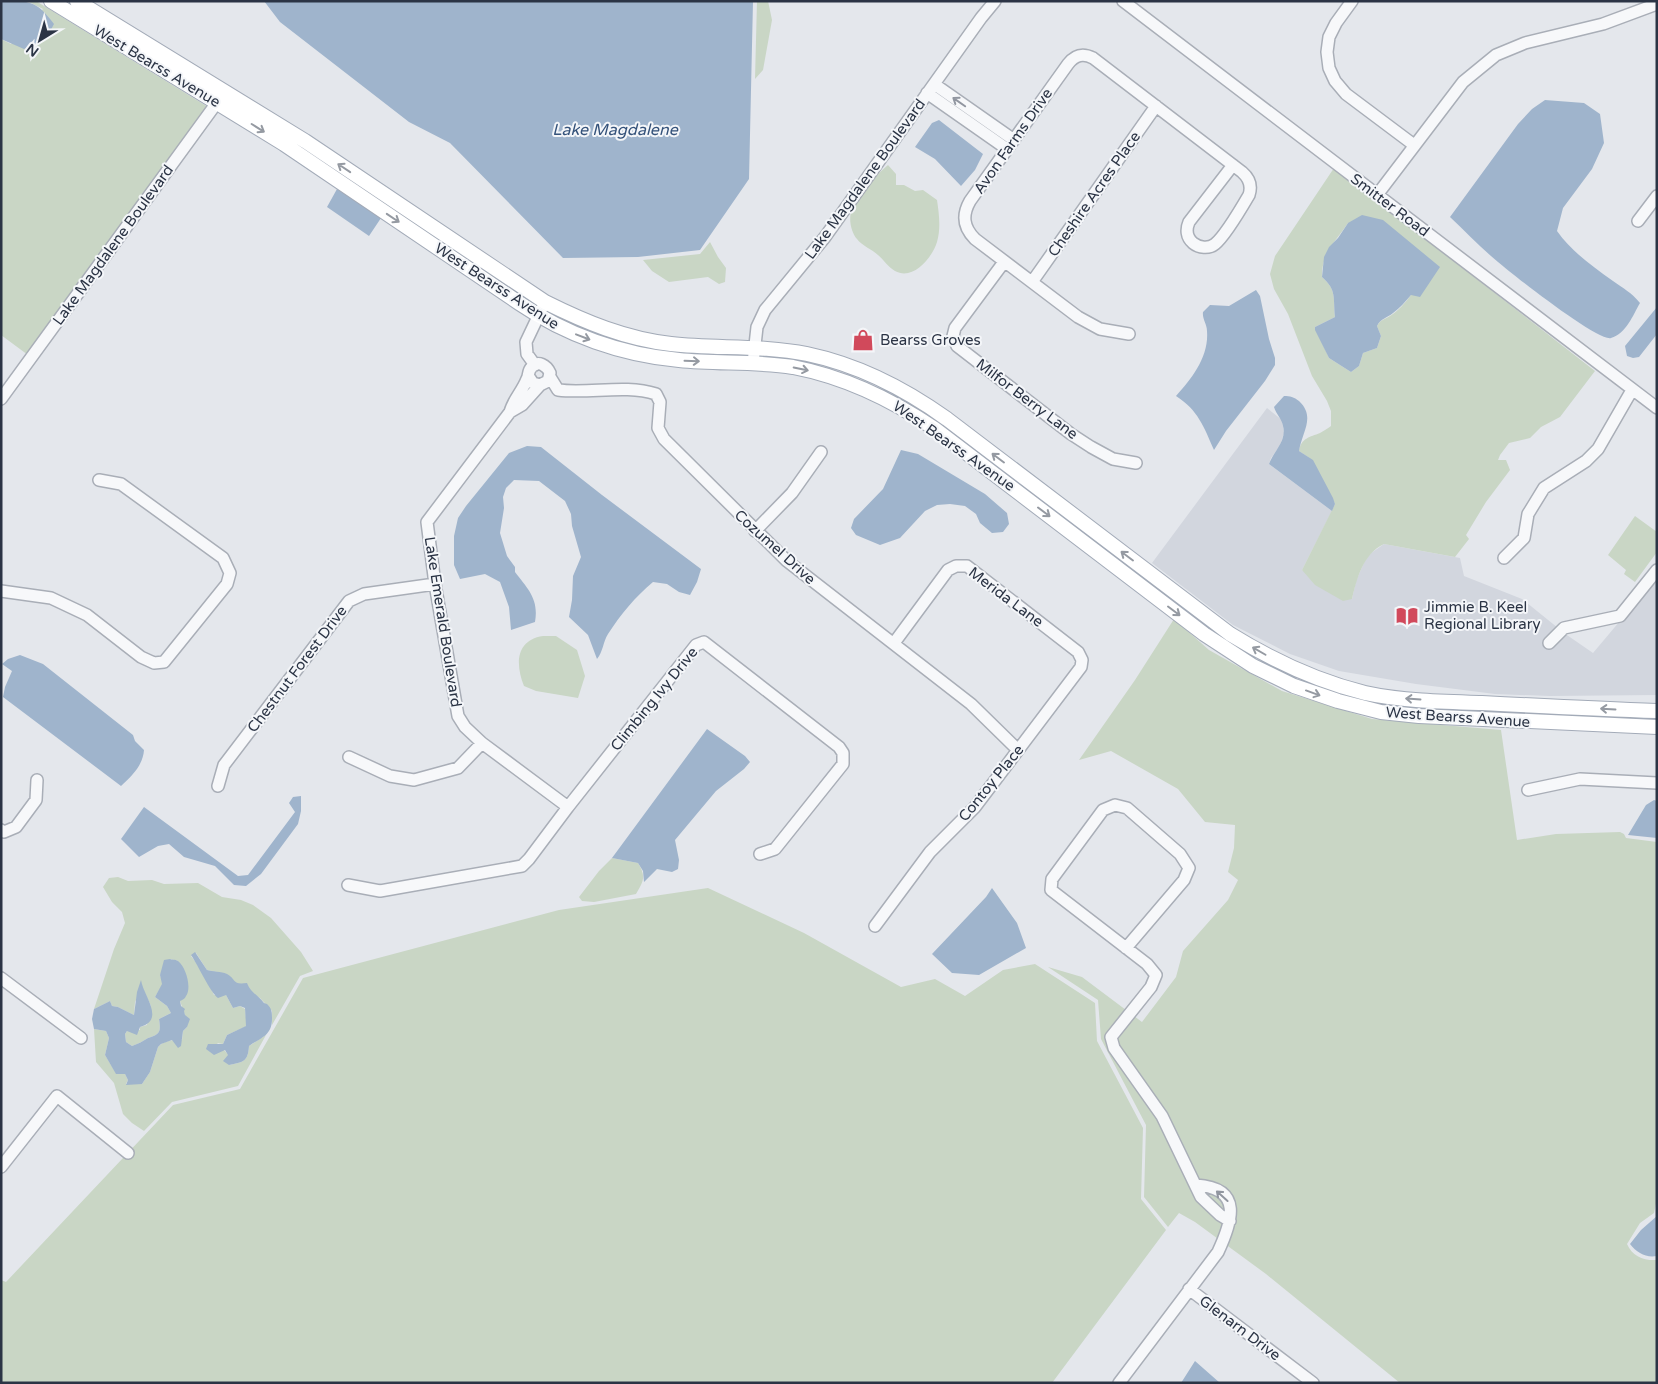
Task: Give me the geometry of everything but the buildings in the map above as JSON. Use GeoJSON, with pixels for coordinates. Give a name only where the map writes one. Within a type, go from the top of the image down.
{"type":"FeatureCollection","features":[{"type":"Feature","properties":{"kind":"main road","name":"West Bearss Avenue"},"geometry":{"type":"LineString","coordinates":[[51,1],[221,97],[305,141],[545,302],[576,318],[643,339],[680,344],[754,348],[805,354],[837,362],[881,378],[914,396],[955,425],[1218,625],[1244,643],[1282,663],[1329,682],[1365,693],[1383,696],[1462,702],[1657,711]]}},
{"type":"Feature","properties":{"kind":"main road","name":"West Bearss Avenue"},"geometry":{"type":"LineString","coordinates":[[77,1],[221,97],[284,144],[539,317],[568,331],[604,344],[649,356],[680,360],[753,363],[793,368],[826,375],[860,387],[897,404],[935,429],[1204,634],[1238,657],[1265,672],[1305,690],[1381,712],[1427,717],[1657,727]]}},
{"type":"Feature","properties":{"kind":"main road"},"geometry":{"type":"LineString","coordinates":[[1381,712],[1393,708],[1449,712],[1462,702]]}},
{"type":"Feature","properties":{"kind":"street","name":"Lake Magdalene Boulevard"},"geometry":{"type":"LineString","coordinates":[[753,363],[757,328],[765,310],[825,237],[930,88],[981,18],[996,1]]}},
{"type":"Feature","properties":{"kind":"street","name":"Smitter Road"},"geometry":{"type":"LineString","coordinates":[[1123,1],[1657,408]]}},
{"type":"Feature","properties":{"kind":"street"},"geometry":{"type":"LineString","coordinates":[[1352,1],[1336,23],[1329,38],[1327,52],[1329,68],[1335,81],[1346,94],[1414,145]]}},
{"type":"Feature","properties":{"kind":"street"},"geometry":{"type":"LineString","coordinates":[[1377,195],[1462,82],[1496,55],[1525,43],[1603,24],[1657,4]]}},
{"type":"Feature","properties":{"kind":"street","name":"Avon Farms Drive"},"geometry":{"type":"LineString","coordinates":[[1129,334],[1109,331],[1091,324],[1064,307],[970,234],[964,218],[970,201],[1068,64],[1079,55],[1093,58],[1246,175],[1251,188],[1249,195],[1216,244],[1205,248],[1199,247],[1193,244],[1187,233],[1189,222],[1232,165]]}},
{"type":"Feature","properties":{"kind":"street"},"geometry":{"type":"LineString","coordinates":[[930,88],[1010,145]]}},
{"type":"Feature","properties":{"kind":"street","name":"Lake Magdalene Boulevard"},"geometry":{"type":"LineString","coordinates":[[1,399],[221,97]]}},
{"type":"Feature","properties":{"kind":"street","name":"Cheshire Acres Place"},"geometry":{"type":"LineString","coordinates":[[1032,282],[1156,106]]}},
{"type":"Feature","properties":{"kind":"street"},"geometry":{"type":"LineString","coordinates":[[1638,221],[1657,196]]}},
{"type":"Feature","properties":{"kind":"street","name":"Milfor Berry Lane"},"geometry":{"type":"LineString","coordinates":[[1004,262],[955,328],[953,336],[957,346],[1071,434],[1113,459],[1136,464]]}},
{"type":"Feature","properties":{"kind":"street"},"geometry":{"type":"LineString","coordinates":[[535,365],[527,354],[526,342],[545,302]]}},
{"type":"Feature","properties":{"kind":"street"},"geometry":{"type":"LineString","coordinates":[[542,364],[549,371],[550,377],[540,386],[533,383],[529,377],[530,368],[542,364]]}},
{"type":"Feature","properties":{"kind":"street","name":"Lake Emerald Boulevard"},"geometry":{"type":"LineString","coordinates":[[529,377],[514,399],[510,412],[427,522],[435,584],[458,716],[465,727],[482,743],[568,807]]}},
{"type":"Feature","properties":{"kind":"street","name":"Cozumel Drive"},"geometry":{"type":"LineString","coordinates":[[550,377],[558,390],[574,392],[643,390],[656,394],[660,402],[658,428],[664,439],[755,531],[787,562],[971,704],[1018,750]]}},
{"type":"Feature","properties":{"kind":"street","name":"Lake Emerald Boulevard"},"geometry":{"type":"LineString","coordinates":[[510,412],[522,405],[540,386]]}},
{"type":"Feature","properties":{"kind":"street"},"geometry":{"type":"LineString","coordinates":[[1504,558],[1524,538],[1528,514],[1544,488],[1586,461],[1598,449],[1632,390]]}},
{"type":"Feature","properties":{"kind":"street"},"geometry":{"type":"LineString","coordinates":[[755,531],[792,493],[822,452]]}},
{"type":"Feature","properties":{"kind":"street"},"geometry":{"type":"LineString","coordinates":[[1,591],[51,598],[87,615],[141,657],[154,663],[164,662],[226,584],[230,573],[223,558],[121,484],[99,480]]}},
{"type":"Feature","properties":{"kind":"street","name":"Merida Lane"},"geometry":{"type":"LineString","coordinates":[[894,643],[948,570],[956,566],[967,566],[1078,652],[1082,660]]}},
{"type":"Feature","properties":{"kind":"street"},"geometry":{"type":"LineString","coordinates":[[1549,643],[1564,628],[1620,616],[1657,570]]}},
{"type":"Feature","properties":{"kind":"street","name":"Chestnut Forest Drive"},"geometry":{"type":"LineString","coordinates":[[218,786],[224,765],[349,601],[364,594],[435,584]]}},
{"type":"Feature","properties":{"kind":"street","name":"Climbing Ivy Drive"},"geometry":{"type":"LineString","coordinates":[[348,885],[380,891],[522,866],[696,645],[704,642],[839,747],[843,753],[843,764],[775,849],[760,854]]}},
{"type":"Feature","properties":{"kind":"street","name":"Contoy Place"},"geometry":{"type":"LineString","coordinates":[[875,926],[930,852],[974,808],[1081,667],[1082,660]]}},
{"type":"Feature","properties":{"kind":"street"},"geometry":{"type":"LineString","coordinates":[[349,757],[390,776],[414,780],[458,768],[482,743]]}},
{"type":"Feature","properties":{"kind":"street"},"geometry":{"type":"LineString","coordinates":[[1528,790],[1580,779],[1657,783]]}},
{"type":"Feature","properties":{"kind":"street"},"geometry":{"type":"LineString","coordinates":[[1,830],[4,832],[16,826],[36,800],[38,780]]}},
{"type":"Feature","properties":{"kind":"street"},"geometry":{"type":"LineString","coordinates":[[1126,948],[1184,880],[1190,868],[1180,854],[1127,808],[1115,805],[1104,810],[1069,856],[1052,879],[1051,890],[1126,948],[1147,964],[1156,975],[1150,987],[1111,1037],[1114,1048],[1162,1116],[1201,1197],[1220,1215],[1230,1221]]}},
{"type":"Feature","properties":{"kind":"street"},"geometry":{"type":"LineString","coordinates":[[1,978],[81,1038]]}},
{"type":"Feature","properties":{"kind":"street"},"geometry":{"type":"LineString","coordinates":[[1,1167],[57,1096],[128,1153]]}},
{"type":"Feature","properties":{"kind":"street"},"geometry":{"type":"LineString","coordinates":[[1190,1289],[1218,1252],[1227,1232],[1231,1207],[1220,1192],[1205,1186],[1196,1185]]}},
{"type":"Feature","properties":{"kind":"street","name":"Glenarn Drive"},"geometry":{"type":"LineString","coordinates":[[1119,1383],[1190,1289],[1313,1383]]}},
{"type":"Feature","properties":{"kind":"shaded area"},"geometry":{"type":"Polygon","coordinates":[[[1267,408],[1282,420],[1284,433],[1280,446],[1269,464],[1332,511],[1302,570],[1352,599],[1356,581],[1367,556],[1384,544],[1460,558],[1464,576],[1522,599],[1558,628],[1543,643],[1548,649],[1564,633],[1593,653],[1657,577],[1657,695],[1550,696],[1495,694],[1416,684],[1339,671],[1290,654],[1233,625],[1152,563],[1267,408]]]}},
{"type":"Feature","properties":{"kind":"green space"},"geometry":{"type":"Polygon","coordinates":[[[27,1],[36,1],[208,107],[28,355],[1,335],[1,39],[11,44],[43,9],[27,1]]]}},
{"type":"Feature","properties":{"kind":"green space"},"geometry":{"type":"Polygon","coordinates":[[[757,1],[768,1],[772,20],[763,70],[755,79],[757,1]]]}},
{"type":"Feature","properties":{"kind":"green space"},"geometry":{"type":"Polygon","coordinates":[[[888,165],[896,174],[896,185],[904,185],[915,191],[923,190],[937,200],[939,226],[937,242],[926,261],[908,273],[902,273],[890,268],[876,253],[859,241],[853,233],[851,225],[851,213],[858,198],[888,165]]]}},
{"type":"Feature","properties":{"kind":"green space"},"geometry":{"type":"Polygon","coordinates":[[[1334,168],[1595,371],[1560,417],[1541,427],[1530,438],[1509,443],[1498,460],[1506,460],[1510,470],[1486,502],[1466,535],[1469,539],[1455,557],[1384,544],[1377,548],[1366,560],[1359,575],[1352,599],[1343,601],[1315,585],[1302,570],[1335,504],[1308,457],[1299,451],[1302,443],[1309,437],[1331,426],[1331,411],[1312,376],[1288,314],[1274,289],[1270,274],[1275,256],[1334,168]],[[1348,223],[1330,248],[1322,269],[1322,277],[1332,290],[1335,317],[1315,327],[1329,358],[1351,372],[1359,366],[1363,353],[1377,348],[1381,336],[1378,324],[1396,312],[1411,295],[1348,223]]]}},
{"type":"Feature","properties":{"kind":"green space"},"geometry":{"type":"Polygon","coordinates":[[[710,242],[726,268],[725,282],[719,284],[708,277],[669,282],[652,271],[643,260],[700,254],[710,242]]]}},
{"type":"Feature","properties":{"kind":"green space"},"geometry":{"type":"Polygon","coordinates":[[[1635,516],[1657,532],[1657,552],[1635,582],[1624,574],[1626,570],[1608,555],[1635,516]]]}},
{"type":"Feature","properties":{"kind":"green space"},"geometry":{"type":"Polygon","coordinates":[[[1174,619],[1209,650],[1282,691],[1372,719],[1501,730],[1517,840],[1556,834],[1620,832],[1626,838],[1657,842],[1657,1199],[1654,1213],[1640,1223],[1627,1244],[1635,1255],[1648,1260],[1657,1260],[1657,1383],[1400,1383],[1266,1274],[1195,1222],[1179,1213],[1168,1227],[1144,1197],[1146,1125],[1101,1039],[1098,1000],[1048,967],[1082,977],[1142,1022],[1176,977],[1183,951],[1228,900],[1238,880],[1228,872],[1234,848],[1235,825],[1205,822],[1178,789],[1111,751],[1079,760],[1135,680],[1174,619]]]}},
{"type":"Feature","properties":{"kind":"green space"},"geometry":{"type":"Polygon","coordinates":[[[543,636],[556,636],[577,650],[585,676],[578,698],[536,691],[524,686],[519,669],[520,654],[527,642],[543,636]]]}},
{"type":"Feature","properties":{"kind":"green space"},"geometry":{"type":"Polygon","coordinates":[[[612,858],[638,863],[643,878],[636,894],[594,902],[582,901],[579,897],[599,871],[612,858]]]}},
{"type":"Feature","properties":{"kind":"green space"},"geometry":{"type":"Polygon","coordinates":[[[118,877],[128,881],[152,880],[164,884],[198,883],[222,897],[241,900],[253,905],[271,918],[301,952],[313,971],[300,976],[272,1025],[272,1011],[260,998],[235,983],[226,974],[207,970],[196,953],[191,956],[204,974],[214,995],[226,995],[233,1008],[240,1006],[245,1009],[247,1026],[227,1035],[223,1044],[217,1043],[229,1055],[229,1065],[244,1060],[249,1046],[266,1035],[238,1086],[172,1102],[144,1131],[123,1114],[114,1083],[96,1062],[94,1029],[106,1031],[109,1038],[105,1055],[116,1073],[125,1074],[128,1080],[126,1084],[142,1084],[150,1072],[158,1047],[172,1040],[182,1040],[183,1031],[187,1027],[180,1001],[178,961],[170,959],[160,975],[163,984],[155,997],[167,1006],[171,1013],[159,1019],[160,1030],[155,1035],[132,1046],[126,1042],[125,1034],[128,1030],[140,1030],[140,1027],[147,1025],[151,1006],[142,987],[135,1002],[134,1015],[112,1006],[110,1001],[94,1009],[114,949],[125,923],[122,912],[112,902],[103,887],[109,878],[118,877]]]}},
{"type":"Feature","properties":{"kind":"green space"},"geometry":{"type":"Polygon","coordinates":[[[708,888],[804,933],[901,987],[935,979],[965,996],[1003,970],[1035,964],[1095,1003],[1097,1041],[1143,1128],[1141,1199],[1166,1230],[1052,1383],[1,1383],[1,1280],[6,1282],[173,1105],[240,1089],[303,978],[559,910],[708,888]]]}},
{"type":"Feature","properties":{"kind":"water"},"geometry":{"type":"Polygon","coordinates":[[[1,1],[19,1],[37,6],[54,24],[42,40],[24,49],[1,39],[1,1]]]}},
{"type":"Feature","properties":{"kind":"water","name":"Lake Magdalene"},"geometry":{"type":"Polygon","coordinates":[[[264,1],[753,1],[749,179],[700,250],[638,257],[563,258],[450,143],[409,122],[280,22],[264,1]]]}},
{"type":"Feature","properties":{"kind":"water"},"geometry":{"type":"Polygon","coordinates":[[[1545,100],[1584,103],[1600,114],[1604,143],[1592,169],[1563,208],[1557,231],[1569,246],[1630,293],[1640,303],[1621,333],[1611,338],[1603,336],[1573,319],[1536,292],[1492,257],[1450,217],[1518,124],[1532,109],[1545,100]]]}},
{"type":"Feature","properties":{"kind":"water"},"geometry":{"type":"Polygon","coordinates":[[[939,120],[983,154],[975,170],[961,186],[935,159],[915,147],[932,123],[939,120]]]}},
{"type":"Feature","properties":{"kind":"water"},"geometry":{"type":"Polygon","coordinates":[[[337,189],[381,218],[369,236],[327,207],[337,189]]]}},
{"type":"Feature","properties":{"kind":"water"},"geometry":{"type":"Polygon","coordinates":[[[1362,215],[1383,220],[1440,267],[1420,297],[1411,295],[1398,309],[1379,323],[1377,326],[1381,336],[1377,348],[1363,353],[1359,366],[1351,372],[1329,358],[1315,327],[1335,317],[1332,290],[1322,277],[1324,257],[1329,247],[1348,223],[1362,215]]]}},
{"type":"Feature","properties":{"kind":"water"},"geometry":{"type":"Polygon","coordinates":[[[1256,290],[1260,296],[1275,365],[1214,450],[1195,413],[1184,401],[1176,396],[1198,367],[1205,350],[1207,331],[1203,312],[1210,305],[1229,306],[1256,290]]]}},
{"type":"Feature","properties":{"kind":"water"},"geometry":{"type":"Polygon","coordinates":[[[1657,307],[1657,334],[1639,357],[1627,356],[1625,346],[1657,307]]]}},
{"type":"Feature","properties":{"kind":"water"},"geometry":{"type":"Polygon","coordinates":[[[1284,396],[1292,397],[1299,401],[1307,413],[1299,451],[1313,460],[1333,498],[1335,504],[1332,511],[1269,464],[1283,436],[1282,423],[1274,407],[1284,396]]]}},
{"type":"Feature","properties":{"kind":"water"},"geometry":{"type":"Polygon","coordinates":[[[527,446],[541,447],[701,569],[690,595],[679,592],[667,584],[653,582],[634,600],[618,620],[606,637],[597,659],[588,635],[569,617],[573,576],[581,557],[572,526],[571,514],[565,501],[539,481],[514,480],[506,488],[503,497],[504,508],[500,533],[507,556],[515,567],[515,572],[528,589],[534,601],[535,622],[511,630],[509,607],[500,582],[485,574],[460,579],[454,565],[454,536],[458,518],[509,453],[527,446]]]}},
{"type":"Feature","properties":{"kind":"water"},"geometry":{"type":"Polygon","coordinates":[[[901,450],[918,454],[985,494],[1007,513],[1009,524],[1003,532],[992,533],[980,523],[976,514],[965,506],[950,504],[937,505],[925,511],[900,538],[880,545],[856,535],[851,528],[854,519],[883,489],[901,450]]]}},
{"type":"Feature","properties":{"kind":"water"},"geometry":{"type":"Polygon","coordinates":[[[20,655],[43,664],[133,735],[135,741],[144,750],[142,761],[121,786],[3,697],[12,671],[2,664],[8,659],[20,655]]]}},
{"type":"Feature","properties":{"kind":"water"},"geometry":{"type":"Polygon","coordinates":[[[707,729],[745,756],[750,762],[716,791],[675,840],[679,860],[678,869],[672,872],[657,869],[644,882],[643,871],[638,863],[612,858],[707,729]]]}},
{"type":"Feature","properties":{"kind":"water"},"geometry":{"type":"Polygon","coordinates":[[[301,796],[301,811],[298,824],[261,874],[246,886],[234,885],[215,866],[184,857],[169,844],[158,846],[139,857],[121,839],[144,807],[238,876],[248,875],[295,812],[289,803],[293,797],[301,796]]]}},
{"type":"Feature","properties":{"kind":"water"},"geometry":{"type":"Polygon","coordinates":[[[1654,800],[1657,801],[1657,838],[1628,835],[1646,805],[1654,800]]]}},
{"type":"Feature","properties":{"kind":"water"},"geometry":{"type":"Polygon","coordinates":[[[992,888],[1017,923],[1026,948],[979,975],[952,973],[932,954],[986,897],[992,888]]]}},
{"type":"Feature","properties":{"kind":"water"},"geometry":{"type":"Polygon","coordinates":[[[195,952],[207,970],[227,974],[237,983],[247,983],[252,991],[271,1009],[272,1019],[268,1033],[249,1046],[246,1058],[241,1062],[229,1065],[223,1061],[228,1055],[225,1050],[214,1055],[206,1049],[208,1044],[223,1044],[227,1035],[246,1026],[245,1008],[240,1006],[233,1008],[226,995],[218,998],[215,995],[191,955],[195,952]]]}},
{"type":"Feature","properties":{"kind":"water"},"geometry":{"type":"Polygon","coordinates":[[[164,960],[177,960],[181,964],[186,973],[188,983],[188,992],[185,998],[180,1001],[181,1006],[185,1009],[185,1015],[190,1019],[183,1031],[181,1046],[178,1048],[172,1040],[161,1044],[158,1047],[150,1072],[142,1084],[126,1085],[128,1080],[125,1074],[116,1074],[105,1055],[109,1038],[106,1031],[94,1029],[92,1019],[94,1009],[110,1001],[112,1006],[134,1015],[137,992],[141,980],[151,1006],[151,1019],[148,1024],[140,1027],[137,1035],[127,1031],[125,1034],[126,1042],[132,1046],[155,1035],[160,1030],[159,1019],[171,1013],[167,1006],[155,997],[162,984],[160,975],[164,960]]]}},
{"type":"Feature","properties":{"kind":"water"},"geometry":{"type":"Polygon","coordinates":[[[1657,1216],[1657,1256],[1645,1255],[1630,1244],[1641,1230],[1657,1216]]]}},
{"type":"Feature","properties":{"kind":"water"},"geometry":{"type":"Polygon","coordinates":[[[1195,1361],[1220,1383],[1181,1383],[1195,1361]]]}},
{"type":"Feature","properties":{"kind":"place","name":"Bearss Groves"},"geometry":{"type":"Point","coordinates":[863,340]}},
{"type":"Feature","properties":{"kind":"place","name":"Jimmie B. Keel Regional Library"},"geometry":{"type":"Point","coordinates":[1407,616]}}]}
